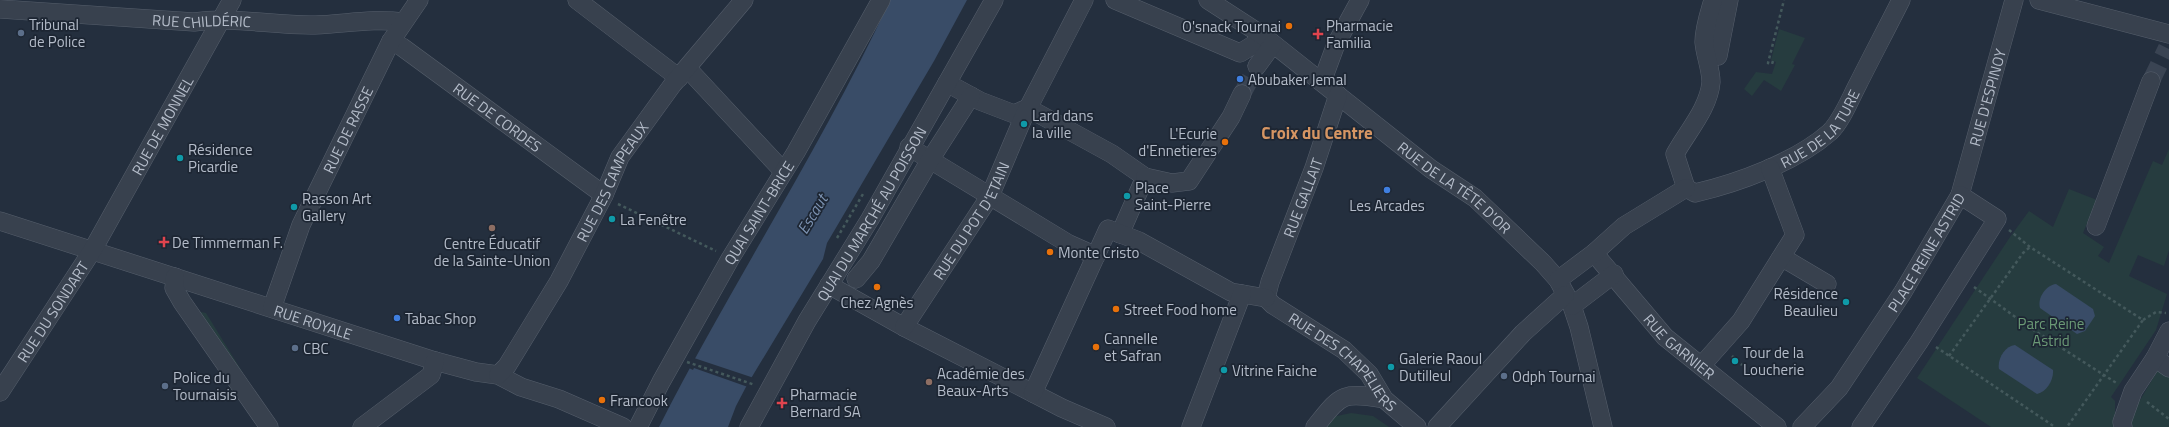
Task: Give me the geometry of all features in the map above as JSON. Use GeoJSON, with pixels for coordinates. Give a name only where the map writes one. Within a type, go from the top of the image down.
{"type":"FeatureCollection","features":[{"type":"Feature","properties":{"kind":"street","name":"RUE DE MONNEL"},"geometry":{"type":"LineString","coordinates":[[92,251],[232,0]]}},
{"type":"Feature","properties":{"kind":"street","name":"RUE DE RASSE"},"geometry":{"type":"LineString","coordinates":[[272,308],[301,225],[391,41],[419,0]]}},
{"type":"Feature","properties":{"kind":"street"},"geometry":{"type":"LineString","coordinates":[[577,0],[683,73],[783,171]]}},
{"type":"Feature","properties":{"kind":"street","name":"RUE DES CAMPEAUX"},"geometry":{"type":"LineString","coordinates":[[498,375],[507,366],[559,281],[604,195],[620,157],[683,73],[743,0]]}},
{"type":"Feature","properties":{"kind":"street","name":"QUAI SAINT-BRICE"},"geometry":{"type":"LineString","coordinates":[[638,427],[660,382],[730,259],[796,152],[881,0]]}},
{"type":"Feature","properties":{"kind":"street","name":"QUAI DU MARCHÉ AU POISSON"},"geometry":{"type":"LineString","coordinates":[[749,427],[829,286],[870,219],[909,147],[994,0]]}},
{"type":"Feature","properties":{"kind":"street","name":"RUE DU POT D'ETAIN"},"geometry":{"type":"LineString","coordinates":[[904,327],[990,196],[1021,111],[1084,0]]}},
{"type":"Feature","properties":{"kind":"street"},"geometry":{"type":"LineString","coordinates":[[1115,0],[1240,53],[1253,44],[1268,39]]}},
{"type":"Feature","properties":{"kind":"street","name":"RUE DE LA TÊTE D'OR"},"geometry":{"type":"LineString","coordinates":[[1208,0],[1268,39],[1431,169],[1475,198],[1543,263],[1565,294]]}},
{"type":"Feature","properties":{"kind":"street"},"geometry":{"type":"LineString","coordinates":[[1322,82],[1336,44],[1360,0]]}},
{"type":"Feature","properties":{"kind":"street"},"geometry":{"type":"LineString","coordinates":[[1437,427],[1523,333],[1565,294],[1594,253],[1624,226],[1686,188],[1675,154],[1691,129],[1706,99],[1711,82],[1704,42],[1713,0]]}},
{"type":"Feature","properties":{"kind":"street"},"geometry":{"type":"LineString","coordinates":[[1718,56],[1729,0]]}},
{"type":"Feature","properties":{"kind":"street","name":"RUE DE LA TURE"},"geometry":{"type":"LineString","coordinates":[[1686,188],[1694,192],[1714,188],[1770,168],[1806,149],[1831,131],[1848,105],[1901,0]]}},
{"type":"Feature","properties":{"kind":"street","name":"RUE D'ESPINOY"},"geometry":{"type":"LineString","coordinates":[[1960,195],[2014,0]]}},
{"type":"Feature","properties":{"kind":"street"},"geometry":{"type":"LineString","coordinates":[[2038,0],[2168,42]]}},
{"type":"Feature","properties":{"kind":"street","name":"RUE CHILDÉRIC"},"geometry":{"type":"LineString","coordinates":[[0,9],[194,22],[222,18],[314,25],[383,19],[403,22]]}},
{"type":"Feature","properties":{"kind":"street"},"geometry":{"type":"LineString","coordinates":[[1257,66],[1268,39]]}},
{"type":"Feature","properties":{"kind":"street","name":"RUE DE CORDES"},"geometry":{"type":"LineString","coordinates":[[391,41],[402,47],[604,195]]}},
{"type":"Feature","properties":{"kind":"street"},"geometry":{"type":"LineString","coordinates":[[2096,226],[2151,81]]}},
{"type":"Feature","properties":{"kind":"street"},"geometry":{"type":"LineString","coordinates":[[947,83],[971,96],[1021,111],[1112,154],[1145,177],[1172,183],[1189,181],[1231,117],[1242,94]]}},
{"type":"Feature","properties":{"kind":"street","name":"RUE GALLAIT"},"geometry":{"type":"LineString","coordinates":[[1266,298],[1270,282],[1314,168],[1338,95]]}},
{"type":"Feature","properties":{"kind":"street","name":"QUAI DU MARCHÉ AU POISSON"},"geometry":{"type":"LineString","coordinates":[[856,279],[871,261],[930,160],[971,96]]}},
{"type":"Feature","properties":{"kind":"street"},"geometry":{"type":"LineString","coordinates":[[909,147],[1069,244],[1099,251]]}},
{"type":"Feature","properties":{"kind":"street"},"geometry":{"type":"LineString","coordinates":[[1702,365],[1741,321],[1795,235],[1770,168]]}},
{"type":"Feature","properties":{"kind":"street"},"geometry":{"type":"LineString","coordinates":[[1120,234],[1145,177]]}},
{"type":"Feature","properties":{"kind":"street","name":"PLACE REINE ASTRID"},"geometry":{"type":"LineString","coordinates":[[1802,427],[1839,388],[1903,292],[1960,195],[1997,218],[1919,342],[1861,427]]}},
{"type":"Feature","properties":{"kind":"street","name":"RUE ROYALE"},"geometry":{"type":"LineString","coordinates":[[0,221],[435,362],[476,372],[498,375],[521,387],[559,399],[624,427]]}},
{"type":"Feature","properties":{"kind":"street"},"geometry":{"type":"LineString","coordinates":[[1033,393],[1108,230],[1140,241],[1231,292],[1266,298]]}},
{"type":"Feature","properties":{"kind":"street","name":"RUE DU SONDART"},"geometry":{"type":"LineString","coordinates":[[0,392],[92,251]]}},
{"type":"Feature","properties":{"kind":"street","name":"RUE GARNIER"},"geometry":{"type":"LineString","coordinates":[[1594,253],[1614,274],[1665,337],[1702,365],[1777,427]]}},
{"type":"Feature","properties":{"kind":"street"},"geometry":{"type":"LineString","coordinates":[[1780,259],[1790,262],[1827,284]]}},
{"type":"Feature","properties":{"kind":"street"},"geometry":{"type":"LineString","coordinates":[[1565,294],[1614,274]]}},
{"type":"Feature","properties":{"kind":"street"},"geometry":{"type":"LineString","coordinates":[[175,277],[174,288],[182,302],[269,427]]}},
{"type":"Feature","properties":{"kind":"street"},"geometry":{"type":"LineString","coordinates":[[829,286],[904,327],[1062,408],[1106,427]]}},
{"type":"Feature","properties":{"kind":"street"},"geometry":{"type":"LineString","coordinates":[[1191,427],[1242,294]]}},
{"type":"Feature","properties":{"kind":"street"},"geometry":{"type":"LineString","coordinates":[[1565,294],[1579,327],[1603,427]]}},
{"type":"Feature","properties":{"kind":"street","name":"RUE DES CHAPELIERS"},"geometry":{"type":"LineString","coordinates":[[1266,298],[1273,305],[1344,350],[1369,374],[1384,399],[1417,427]]}},
{"type":"Feature","properties":{"kind":"street"},"geometry":{"type":"LineString","coordinates":[[2123,427],[2122,422],[2133,392],[2162,363],[2169,331]]}},
{"type":"Feature","properties":{"kind":"street"},"geometry":{"type":"LineString","coordinates":[[362,427],[431,375],[435,362]]}},
{"type":"Feature","properties":{"kind":"street"},"geometry":{"type":"LineString","coordinates":[[1315,427],[1338,400],[1358,394],[1384,399]]}},
{"type":"Feature","properties":{"kind":"path"},"geometry":{"type":"LineString","coordinates":[[1773,61],[1772,64],[1768,63],[1784,0]]}},
{"type":"Feature","properties":{"kind":"path"},"geometry":{"type":"LineString","coordinates":[[604,195],[623,207],[717,251]]}},
{"type":"Feature","properties":{"kind":"path"},"geometry":{"type":"LineString","coordinates":[[2009,230],[2030,247],[2143,320]]}},
{"type":"Feature","properties":{"kind":"path"},"geometry":{"type":"LineString","coordinates":[[1949,356],[2023,254],[2030,247]]}},
{"type":"Feature","properties":{"kind":"path"},"geometry":{"type":"LineString","coordinates":[[1974,287],[1991,298],[2032,330],[2102,376]]}},
{"type":"Feature","properties":{"kind":"path"},"geometry":{"type":"LineString","coordinates":[[2067,427],[2143,320],[2156,312],[2169,313]]}},
{"type":"Feature","properties":{"kind":"path"},"geometry":{"type":"LineString","coordinates":[[1933,346],[2055,427]]}},
{"type":"Feature","properties":{"kind":"path"},"geometry":{"type":"LineString","coordinates":[[1730,354],[1742,365]]}},
{"type":"Feature","properties":{"kind":"path"},"geometry":{"type":"LineString","coordinates":[[687,362],[755,385]]}},
{"type":"Feature","properties":{"kind":"path"},"geometry":{"type":"LineString","coordinates":[[2133,392],[2169,419]]}},
{"type":"Feature","properties":{"kind":"green space"},"geometry":{"type":"Polygon","coordinates":[[[1779,29],[1805,38],[1792,64],[1795,65],[1781,91],[1764,80],[1752,96],[1744,89],[1756,72],[1772,74],[1776,62],[1771,60],[1779,29]]]}},
{"type":"Feature","properties":{"kind":"green space","name":"Parc Reine Astrid"},"geometry":{"type":"Polygon","coordinates":[[[2169,149],[2169,250],[2164,266],[2138,255],[2129,276],[2167,294],[2156,330],[2111,397],[2115,401],[2115,427],[1991,427],[1917,378],[2010,237],[2029,211],[2053,227],[2069,189],[2097,200],[2083,233],[2104,247],[2098,256],[2109,263],[2153,161],[2162,165],[2169,149]]]}},
{"type":"Feature","properties":{"kind":"green space"},"geometry":{"type":"Polygon","coordinates":[[[197,311],[206,313],[243,373],[239,376],[197,311]]]}},
{"type":"Feature","properties":{"kind":"green space"},"geometry":{"type":"Polygon","coordinates":[[[2161,365],[2169,371],[2169,427],[2124,427],[2161,365]]]}},
{"type":"Feature","properties":{"kind":"green space"},"geometry":{"type":"Polygon","coordinates":[[[1351,413],[1373,416],[1389,427],[1324,427],[1332,417],[1351,413]]]}},
{"type":"Feature","properties":{"kind":"water","name":"Escaut"},"geometry":{"type":"Polygon","coordinates":[[[890,0],[967,0],[934,61],[827,243],[823,259],[747,385],[736,406],[728,427],[659,427],[716,320],[806,162],[864,55],[890,0]]]}},
{"type":"Feature","properties":{"kind":"water"},"geometry":{"type":"Polygon","coordinates":[[[2056,284],[2093,309],[2095,316],[2085,331],[2077,334],[2040,308],[2039,304],[2043,293],[2046,289],[2056,284]]]}},
{"type":"Feature","properties":{"kind":"water"},"geometry":{"type":"Polygon","coordinates":[[[2015,345],[2053,370],[2049,385],[2041,393],[2037,394],[1999,369],[1999,361],[2002,354],[2005,350],[2015,345]]]}},
{"type":"Feature","properties":{"kind":"pier"},"geometry":{"type":"Polygon","coordinates":[[[703,338],[694,358],[754,378],[748,387],[694,368],[693,370],[687,367],[703,338]]]}},
{"type":"Feature","properties":{"kind":"tunnel"},"geometry":{"type":"LineString","coordinates":[[2151,81],[2167,48]]}},
{"type":"Feature","properties":{"kind":"tunnel"},"geometry":{"type":"LineString","coordinates":[[1242,94],[1257,66]]}},
{"type":"Feature","properties":{"kind":"place","name":"O'snack Tournai"},"geometry":{"type":"Point","coordinates":[1289,26]}},
{"type":"Feature","properties":{"kind":"place","name":"Tribunal de Police"},"geometry":{"type":"Point","coordinates":[21,33]}},
{"type":"Feature","properties":{"kind":"place","name":"Pharmacie Familia"},"geometry":{"type":"Point","coordinates":[1318,34]}},
{"type":"Feature","properties":{"kind":"place","name":"Abubaker Jemal"},"geometry":{"type":"Point","coordinates":[1240,79]}},
{"type":"Feature","properties":{"kind":"place","name":"Lard dans la ville"},"geometry":{"type":"Point","coordinates":[1024,124]}},
{"type":"Feature","properties":{"kind":"place","name":"L'Ecurie d'Ennetieres"},"geometry":{"type":"Point","coordinates":[1225,142]}},
{"type":"Feature","properties":{"kind":"place","name":"Résidence Picardie"},"geometry":{"type":"Point","coordinates":[180,158]}},
{"type":"Feature","properties":{"kind":"place","name":"Les Arcades"},"geometry":{"type":"Point","coordinates":[1387,190]}},
{"type":"Feature","properties":{"kind":"place","name":"Place Saint-Pierre"},"geometry":{"type":"Point","coordinates":[1127,196]}},
{"type":"Feature","properties":{"kind":"place","name":"Rasson Art Gallery"},"geometry":{"type":"Point","coordinates":[294,207]}},
{"type":"Feature","properties":{"kind":"place","name":"La Fenêtre"},"geometry":{"type":"Point","coordinates":[612,219]}},
{"type":"Feature","properties":{"kind":"place","name":"Centre Éducatif de la Sainte-Union"},"geometry":{"type":"Point","coordinates":[492,228]}},
{"type":"Feature","properties":{"kind":"place","name":"De Timmerman F."},"geometry":{"type":"Point","coordinates":[164,242]}},
{"type":"Feature","properties":{"kind":"place","name":"Monte Cristo"},"geometry":{"type":"Point","coordinates":[1050,252]}},
{"type":"Feature","properties":{"kind":"place","name":"Chez Agnès"},"geometry":{"type":"Point","coordinates":[877,287]}},
{"type":"Feature","properties":{"kind":"place","name":"Résidence Beaulieu"},"geometry":{"type":"Point","coordinates":[1846,302]}},
{"type":"Feature","properties":{"kind":"place","name":"Street Food home"},"geometry":{"type":"Point","coordinates":[1116,309]}},
{"type":"Feature","properties":{"kind":"place","name":"Tabac Shop"},"geometry":{"type":"Point","coordinates":[397,318]}},
{"type":"Feature","properties":{"kind":"place","name":"Cannelle et Safran"},"geometry":{"type":"Point","coordinates":[1096,347]}},
{"type":"Feature","properties":{"kind":"place","name":"CBC"},"geometry":{"type":"Point","coordinates":[295,348]}},
{"type":"Feature","properties":{"kind":"place","name":"Tour de la Loucherie"},"geometry":{"type":"Point","coordinates":[1735,361]}},
{"type":"Feature","properties":{"kind":"place","name":"Galerie Raoul Dutilleul"},"geometry":{"type":"Point","coordinates":[1391,367]}},
{"type":"Feature","properties":{"kind":"place","name":"Vitrine Faiche"},"geometry":{"type":"Point","coordinates":[1224,370]}},
{"type":"Feature","properties":{"kind":"place","name":"Odph Tournai"},"geometry":{"type":"Point","coordinates":[1504,376]}},
{"type":"Feature","properties":{"kind":"place","name":"Académie des Beaux-Arts"},"geometry":{"type":"Point","coordinates":[929,382]}},
{"type":"Feature","properties":{"kind":"place","name":"Police du Tournaisis"},"geometry":{"type":"Point","coordinates":[165,386]}},
{"type":"Feature","properties":{"kind":"place","name":"Francook"},"geometry":{"type":"Point","coordinates":[602,400]}},
{"type":"Feature","properties":{"kind":"place","name":"Pharmacie Bernard SA"},"geometry":{"type":"Point","coordinates":[782,403]}},
{"type":"Feature","properties":{"kind":"district","name":"Croix du Centre"},"geometry":{"type":"Point","coordinates":[1317,133]}}]}
